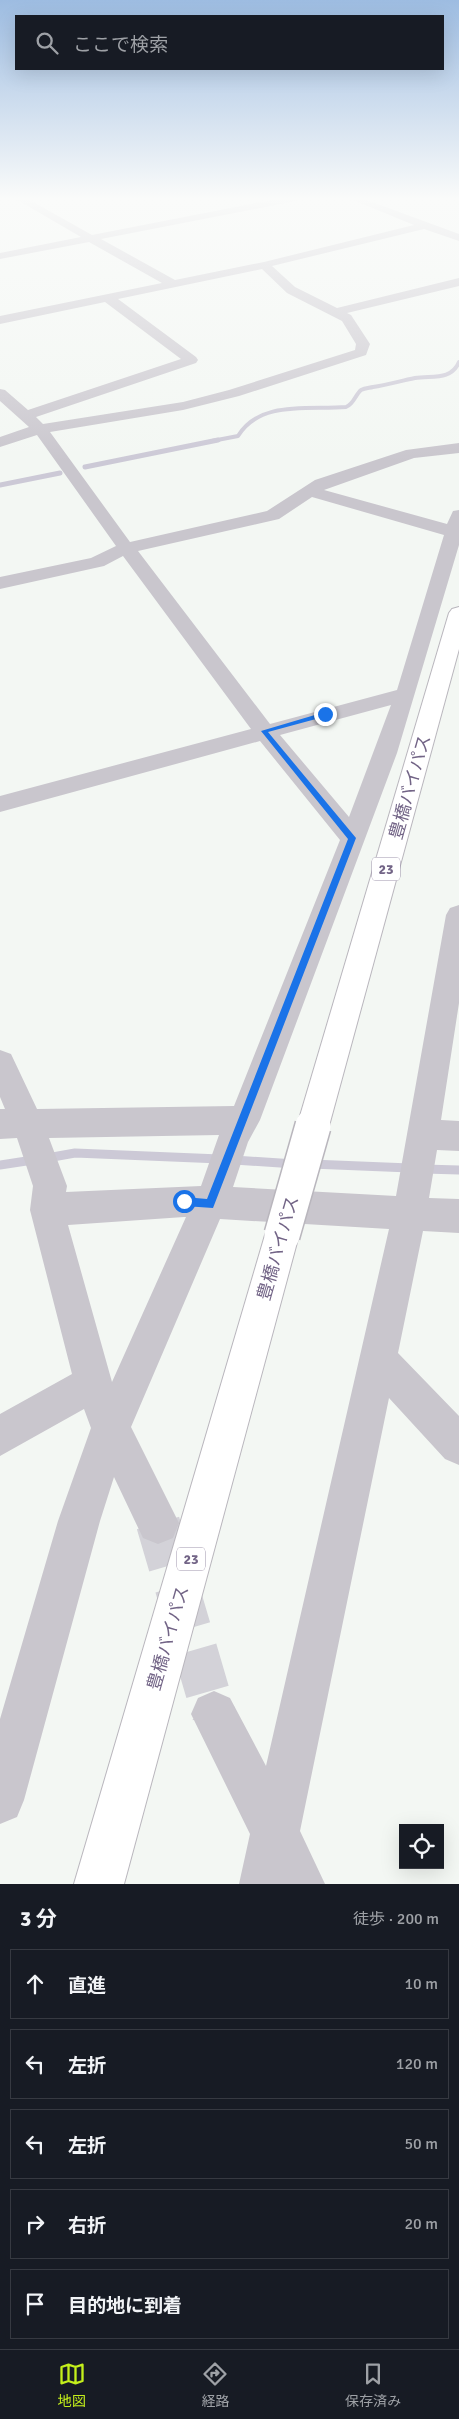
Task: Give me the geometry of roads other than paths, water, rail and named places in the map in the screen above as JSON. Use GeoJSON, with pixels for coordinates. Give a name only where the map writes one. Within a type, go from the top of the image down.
{"type":"FeatureCollection","features":[{"type":"Feature","properties":{"kind":"highway","name":"豊橋バイパス"},"geometry":{"type":"LineString","coordinates":[[99,1884],[459,613]]}},
{"type":"Feature","properties":{"kind":"street"},"geometry":{"type":"LineString","coordinates":[[0,320],[164,286]]}},
{"type":"Feature","properties":{"kind":"street"},"geometry":{"type":"LineString","coordinates":[[0,442],[40,429],[183,406],[234,393],[361,352],[364,346],[347,318],[291,290],[287,286]]}},
{"type":"Feature","properties":{"kind":"street"},"geometry":{"type":"LineString","coordinates":[[338,312],[443,286]]}},
{"type":"Feature","properties":{"kind":"street"},"geometry":{"type":"LineString","coordinates":[[27,416],[192,360],[107,298]]}},
{"type":"Feature","properties":{"kind":"street"},"geometry":{"type":"LineString","coordinates":[[0,393],[40,429],[126,548],[264,731],[352,838]]}},
{"type":"Feature","properties":{"kind":"street"},"geometry":{"type":"LineString","coordinates":[[0,583],[97,562],[126,548],[273,515],[321,484],[412,453],[459,448]]}},
{"type":"Feature","properties":{"kind":"street"},"geometry":{"type":"LineString","coordinates":[[0,1800],[79,1521],[111,1428],[214,1193],[386,753],[406,694],[457,524],[310,491]]}},
{"type":"Feature","properties":{"kind":"street"},"geometry":{"type":"LineString","coordinates":[[0,804],[406,694]]}},
{"type":"Feature","properties":{"kind":"street"},"geometry":{"type":"LineString","coordinates":[[264,1884],[274,1830],[412,1203],[459,915]]}},
{"type":"Feature","properties":{"kind":"street"},"geometry":{"type":"LineString","coordinates":[[0,1063],[20,1128],[49,1198],[93,1383],[111,1428],[158,1523]]}},
{"type":"Feature","properties":{"kind":"street"},"geometry":{"type":"LineString","coordinates":[[20,1128],[239,1128]]}},
{"type":"Feature","properties":{"kind":"street"},"geometry":{"type":"LineString","coordinates":[[421,1144],[459,1136]]}},
{"type":"Feature","properties":{"kind":"street"},"geometry":{"type":"LineString","coordinates":[[49,1198],[184,1201],[214,1193],[412,1203],[459,1216]]}},
{"type":"Feature","properties":{"kind":"street"},"geometry":{"type":"LineString","coordinates":[[378,1359],[459,1445]]}},
{"type":"Feature","properties":{"kind":"street"},"geometry":{"type":"LineString","coordinates":[[0,1436],[93,1383]]}},
{"type":"Feature","properties":{"kind":"street"},"geometry":{"type":"LineString","coordinates":[[214,1714],[300,1884]]}},
{"type":"Feature","properties":{"kind":"waterway"},"geometry":{"type":"LineString","coordinates":[[212,441],[238,436],[247,425],[259,417],[272,412],[286,409],[346,407],[351,404],[363,389],[415,378],[446,375],[459,362]]}},
{"type":"Feature","properties":{"kind":"waterway"},"geometry":{"type":"LineString","coordinates":[[85,467],[218,440]]}},
{"type":"Feature","properties":{"kind":"waterway"},"geometry":{"type":"LineString","coordinates":[[0,485],[60,473]]}},
{"type":"Feature","properties":{"kind":"waterway"},"geometry":{"type":"LineString","coordinates":[[47,1158],[75,1153],[220,1159]]}},
{"type":"Feature","properties":{"kind":"waterway"},"geometry":{"type":"LineString","coordinates":[[0,1165],[33,1160]]}},
{"type":"Feature","properties":{"kind":"waterway"},"geometry":{"type":"LineString","coordinates":[[234,1160],[295,1164]]}},
{"type":"Feature","properties":{"kind":"waterway"},"geometry":{"type":"LineString","coordinates":[[311,1164],[410,1168]]}},
{"type":"Feature","properties":{"kind":"waterway"},"geometry":{"type":"LineString","coordinates":[[424,1169],[459,1170]]}},
{"type":"Feature","properties":{"kind":"tunnel"},"geometry":{"type":"LineString","coordinates":[[158,1523],[214,1714]]}}]}
